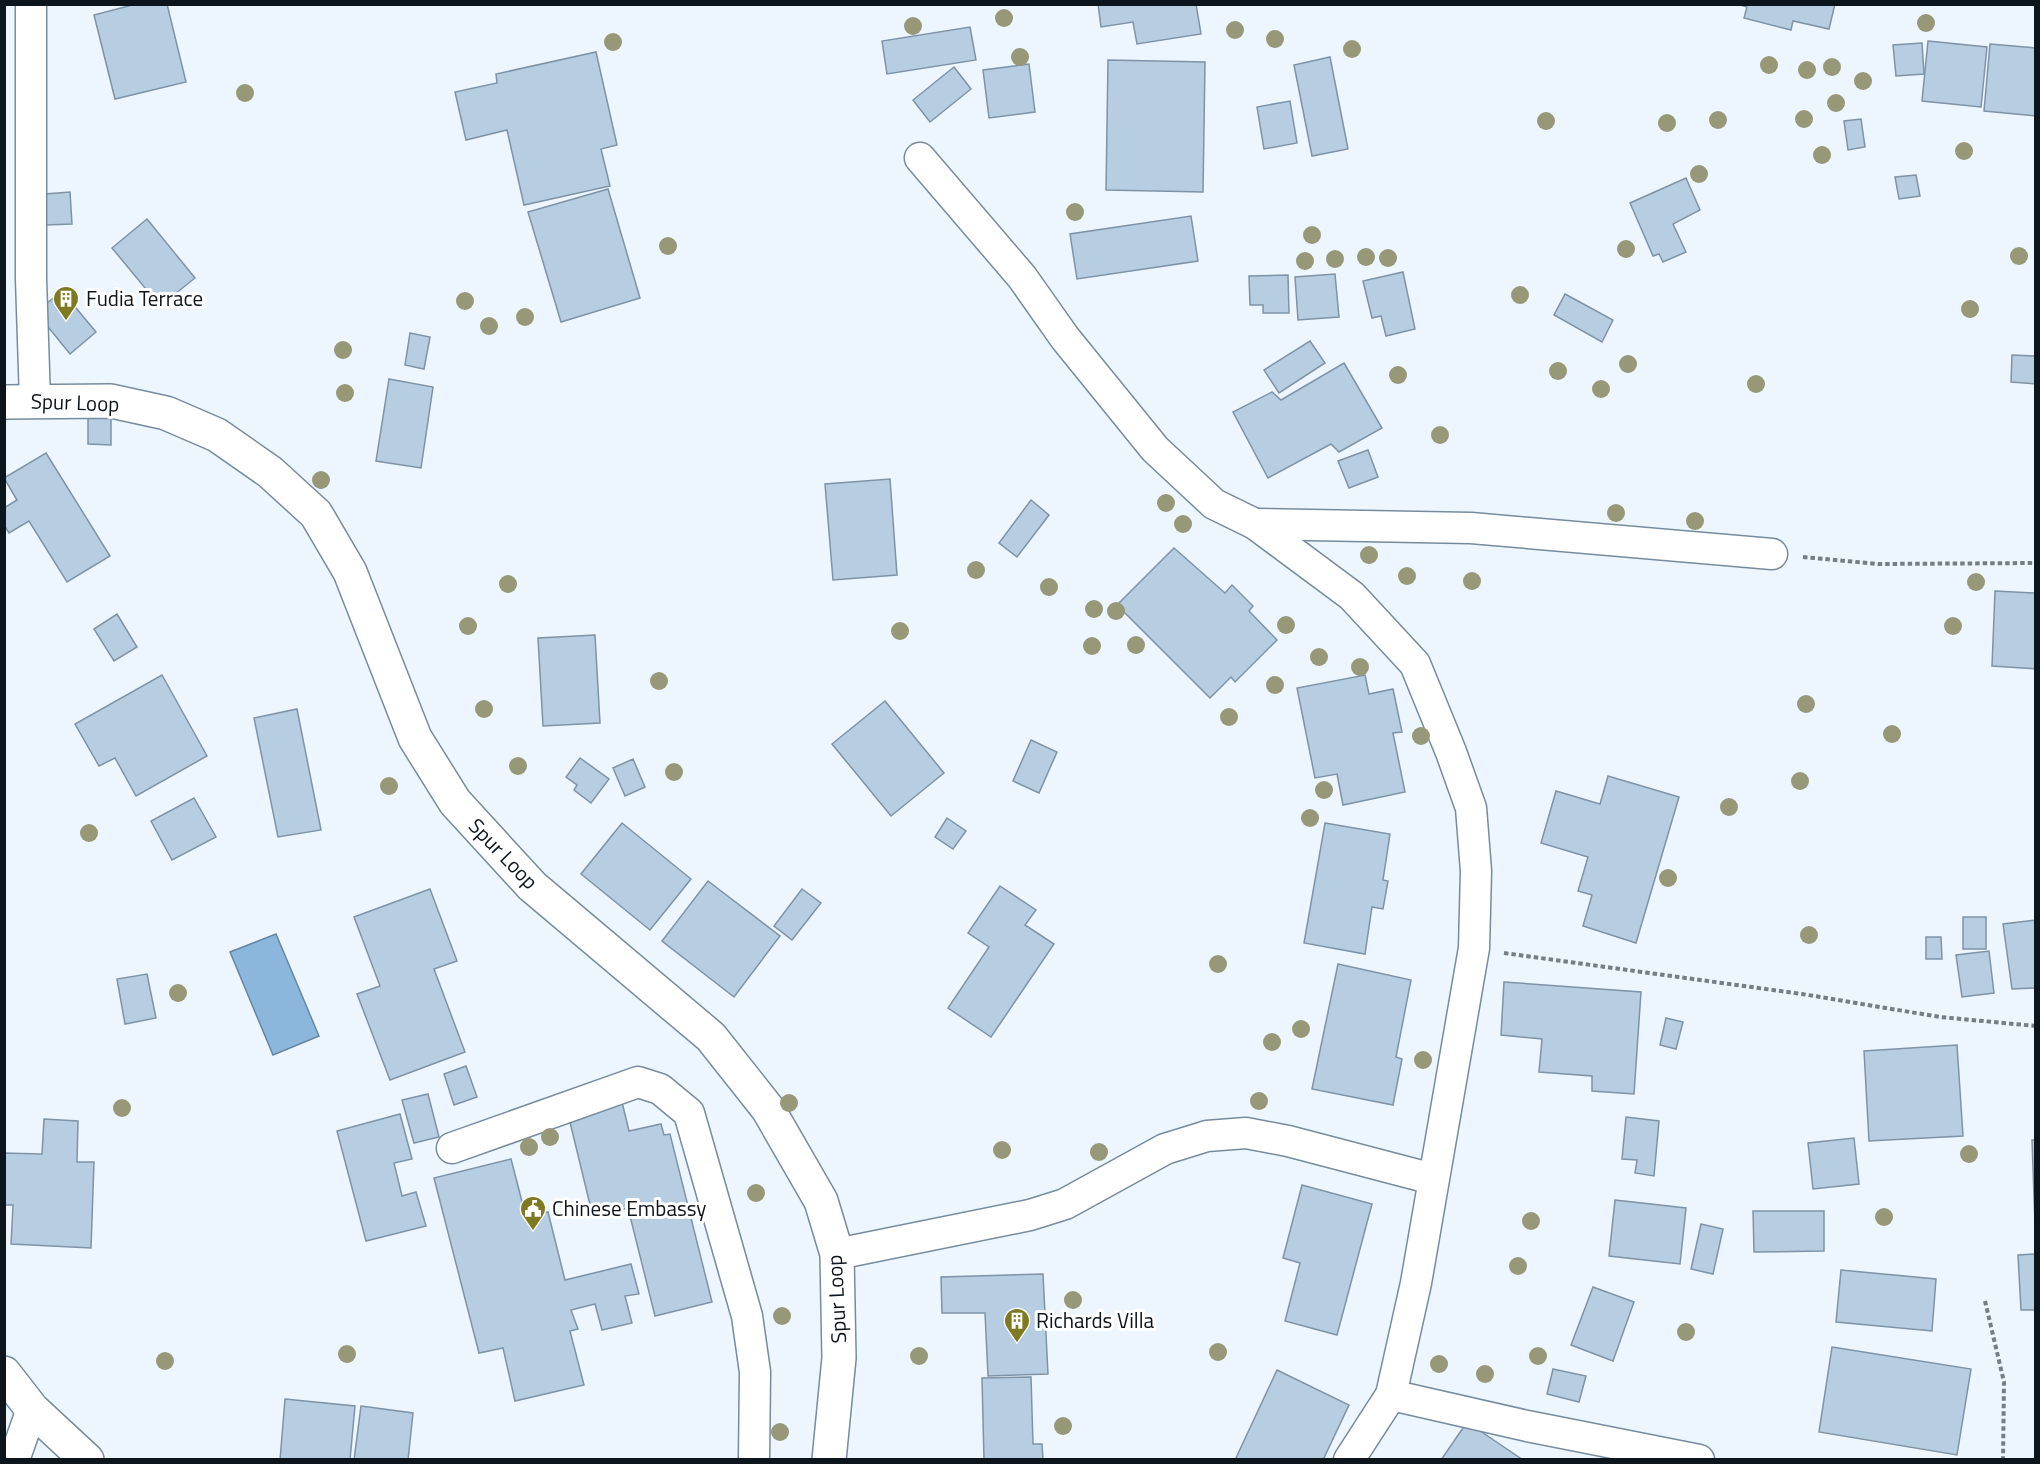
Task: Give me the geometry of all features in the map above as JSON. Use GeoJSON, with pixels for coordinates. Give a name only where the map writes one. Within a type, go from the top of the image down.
{"type":"FeatureCollection","features":[{"type":"Feature","properties":{"kind":"street"},"geometry":{"type":"LineString","coordinates":[[20,401],[31,268],[32,4]]}},
{"type":"Feature","properties":{"kind":"street"},"geometry":{"type":"LineString","coordinates":[[920,158],[1022,277],[1065,338],[1155,449],[1214,504],[1255,524],[1352,596],[1415,664],[1471,808],[1476,871],[1474,948],[1407,1333],[1391,1395],[1349,1460]]}},
{"type":"Feature","properties":{"kind":"street","name":"Spur Loop"},"geometry":{"type":"LineString","coordinates":[[20,401],[111,401],[166,413],[217,435],[270,472],[316,514],[350,572],[415,738],[455,802],[532,886],[711,1037],[768,1110],[821,1201],[837,1254],[839,1358],[829,1460]]}},
{"type":"Feature","properties":{"kind":"street"},"geometry":{"type":"LineString","coordinates":[[1255,524],[1472,528],[1772,554]]}},
{"type":"Feature","properties":{"kind":"street"},"geometry":{"type":"LineString","coordinates":[[452,1148],[639,1082],[660,1089],[689,1113],[747,1316],[755,1372],[754,1460]]}},
{"type":"Feature","properties":{"kind":"street"},"geometry":{"type":"LineString","coordinates":[[837,1254],[1030,1215],[1065,1204],[1165,1149],[1207,1136],[1246,1133],[1432,1179]]}},
{"type":"Feature","properties":{"kind":"street"},"geometry":{"type":"LineString","coordinates":[[4,1373],[32,1409],[87,1460]]}},
{"type":"Feature","properties":{"kind":"street"},"geometry":{"type":"LineString","coordinates":[[1391,1395],[1527,1426],[1699,1460]]}},
{"type":"Feature","properties":{"kind":"street"},"geometry":{"type":"LineString","coordinates":[[14,1460],[32,1409]]}},
{"type":"Feature","properties":{"kind":"path"},"geometry":{"type":"LineString","coordinates":[[1772,554],[1878,564],[2036,563]]}},
{"type":"Feature","properties":{"kind":"path"},"geometry":{"type":"LineString","coordinates":[[1474,948],[1802,994],[1940,1017],[2036,1026]]}},
{"type":"Feature","properties":{"kind":"path"},"geometry":{"type":"LineString","coordinates":[[1985,1300],[2004,1382],[2003,1460]]}},
{"type":"Feature","properties":{"kind":"water"},"geometry":{"type":"Polygon","coordinates":[[[276,934],[319,1036],[273,1055],[230,952],[276,934]]]}},
{"type":"Feature","properties":{"kind":"building"},"geometry":{"type":"Polygon","coordinates":[[[136,4],[167,4],[186,82],[115,99],[94,15],[136,4]]]}},
{"type":"Feature","properties":{"kind":"building"},"geometry":{"type":"Polygon","coordinates":[[[1098,4],[1196,4],[1201,34],[1137,44],[1133,22],[1101,27],[1098,4]]]}},
{"type":"Feature","properties":{"kind":"building"},"geometry":{"type":"Polygon","coordinates":[[[1737,4],[1835,4],[1829,29],[1793,21],[1791,30],[1744,18],[1747,7],[1737,4]]]}},
{"type":"Feature","properties":{"kind":"building"},"geometry":{"type":"Polygon","coordinates":[[[970,27],[976,60],[887,74],[882,41],[970,27]]]}},
{"type":"Feature","properties":{"kind":"building"},"geometry":{"type":"Polygon","coordinates":[[[1928,41],[1987,47],[1981,107],[1922,101],[1928,41]]]}},
{"type":"Feature","properties":{"kind":"building"},"geometry":{"type":"Polygon","coordinates":[[[1922,43],[1924,74],[1896,76],[1893,45],[1922,43]]]}},
{"type":"Feature","properties":{"kind":"building"},"geometry":{"type":"Polygon","coordinates":[[[1990,44],[2036,48],[2036,116],[1984,111],[1990,44]]]}},
{"type":"Feature","properties":{"kind":"building"},"geometry":{"type":"Polygon","coordinates":[[[596,52],[617,145],[601,149],[610,186],[524,205],[507,130],[466,140],[455,92],[497,83],[496,74],[596,52]]]}},
{"type":"Feature","properties":{"kind":"building"},"geometry":{"type":"Polygon","coordinates":[[[1330,57],[1348,149],[1312,156],[1294,65],[1330,57]]]}},
{"type":"Feature","properties":{"kind":"building"},"geometry":{"type":"Polygon","coordinates":[[[1108,60],[1205,62],[1203,192],[1106,190],[1108,60]]]}},
{"type":"Feature","properties":{"kind":"building"},"geometry":{"type":"Polygon","coordinates":[[[1029,64],[1035,112],[989,118],[983,70],[1029,64]]]}},
{"type":"Feature","properties":{"kind":"building"},"geometry":{"type":"Polygon","coordinates":[[[954,67],[971,89],[930,122],[913,100],[954,67]]]}},
{"type":"Feature","properties":{"kind":"building"},"geometry":{"type":"Polygon","coordinates":[[[1290,101],[1297,143],[1264,149],[1257,107],[1290,101]]]}},
{"type":"Feature","properties":{"kind":"building"},"geometry":{"type":"Polygon","coordinates":[[[1861,119],[1865,147],[1848,150],[1844,121],[1861,119]]]}},
{"type":"Feature","properties":{"kind":"building"},"geometry":{"type":"Polygon","coordinates":[[[1916,175],[1920,196],[1899,199],[1895,177],[1916,175]]]}},
{"type":"Feature","properties":{"kind":"building"},"geometry":{"type":"Polygon","coordinates":[[[1686,178],[1700,210],[1673,224],[1686,252],[1663,262],[1659,254],[1653,256],[1630,203],[1686,178]]]}},
{"type":"Feature","properties":{"kind":"building"},"geometry":{"type":"Polygon","coordinates":[[[608,189],[640,298],[561,322],[528,212],[608,189]]]}},
{"type":"Feature","properties":{"kind":"building"},"geometry":{"type":"Polygon","coordinates":[[[70,192],[72,224],[46,225],[45,194],[70,192]]]}},
{"type":"Feature","properties":{"kind":"building"},"geometry":{"type":"Polygon","coordinates":[[[1191,216],[1198,261],[1077,279],[1070,234],[1191,216]]]}},
{"type":"Feature","properties":{"kind":"building"},"geometry":{"type":"Polygon","coordinates":[[[147,219],[195,278],[160,306],[112,248],[147,219]]]}},
{"type":"Feature","properties":{"kind":"building"},"geometry":{"type":"Polygon","coordinates":[[[1403,272],[1415,329],[1386,336],[1381,316],[1372,318],[1363,281],[1403,272]]]}},
{"type":"Feature","properties":{"kind":"building"},"geometry":{"type":"Polygon","coordinates":[[[1335,274],[1339,317],[1298,320],[1295,277],[1335,274]]]}},
{"type":"Feature","properties":{"kind":"building"},"geometry":{"type":"Polygon","coordinates":[[[1288,275],[1289,313],[1263,313],[1263,305],[1250,305],[1249,276],[1288,275]]]}},
{"type":"Feature","properties":{"kind":"building","name":"Fudia Terrace"},"geometry":{"type":"Polygon","coordinates":[[[62,291],[96,332],[70,354],[36,312],[62,291]]]}},
{"type":"Feature","properties":{"kind":"building"},"geometry":{"type":"Polygon","coordinates":[[[1565,294],[1613,320],[1602,342],[1554,315],[1565,294]]]}},
{"type":"Feature","properties":{"kind":"building"},"geometry":{"type":"Polygon","coordinates":[[[410,333],[430,337],[424,369],[405,365],[410,333]]]}},
{"type":"Feature","properties":{"kind":"building"},"geometry":{"type":"Polygon","coordinates":[[[1310,341],[1325,363],[1279,393],[1264,370],[1310,341]]]}},
{"type":"Feature","properties":{"kind":"building"},"geometry":{"type":"Polygon","coordinates":[[[2012,355],[2036,356],[2036,384],[2011,382],[2012,355]]]}},
{"type":"Feature","properties":{"kind":"building"},"geometry":{"type":"Polygon","coordinates":[[[1344,363],[1382,428],[1339,452],[1331,444],[1268,478],[1233,412],[1272,392],[1281,400],[1344,363]]]}},
{"type":"Feature","properties":{"kind":"building"},"geometry":{"type":"Polygon","coordinates":[[[389,379],[433,387],[421,468],[376,461],[389,379]]]}},
{"type":"Feature","properties":{"kind":"building"},"geometry":{"type":"Polygon","coordinates":[[[88,411],[111,411],[111,445],[88,444],[88,411]]]}},
{"type":"Feature","properties":{"kind":"building"},"geometry":{"type":"Polygon","coordinates":[[[1368,450],[1378,477],[1349,488],[1338,461],[1368,450]]]}},
{"type":"Feature","properties":{"kind":"building"},"geometry":{"type":"Polygon","coordinates":[[[46,453],[110,556],[67,582],[29,521],[9,533],[4,525],[4,508],[17,500],[4,478],[46,453]]]}},
{"type":"Feature","properties":{"kind":"building"},"geometry":{"type":"Polygon","coordinates":[[[890,479],[897,575],[833,580],[825,484],[890,479]]]}},
{"type":"Feature","properties":{"kind":"building"},"geometry":{"type":"Polygon","coordinates":[[[1031,500],[1049,515],[1017,557],[999,543],[1031,500]]]}},
{"type":"Feature","properties":{"kind":"building"},"geometry":{"type":"Polygon","coordinates":[[[1174,548],[1225,593],[1232,585],[1253,606],[1249,611],[1277,640],[1235,682],[1231,677],[1210,698],[1117,605],[1174,548]]]}},
{"type":"Feature","properties":{"kind":"building"},"geometry":{"type":"Polygon","coordinates":[[[1995,591],[2036,593],[2036,669],[1992,666],[1995,591]]]}},
{"type":"Feature","properties":{"kind":"building"},"geometry":{"type":"Polygon","coordinates":[[[117,614],[137,647],[114,661],[94,629],[117,614]]]}},
{"type":"Feature","properties":{"kind":"building"},"geometry":{"type":"Polygon","coordinates":[[[595,635],[600,723],[543,726],[538,638],[595,635]]]}},
{"type":"Feature","properties":{"kind":"building"},"geometry":{"type":"Polygon","coordinates":[[[162,675],[207,756],[136,796],[115,758],[99,766],[75,724],[162,675]]]}},
{"type":"Feature","properties":{"kind":"building"},"geometry":{"type":"Polygon","coordinates":[[[1365,675],[1369,694],[1393,689],[1402,732],[1393,733],[1405,792],[1343,805],[1337,774],[1315,778],[1297,688],[1365,675]]]}},
{"type":"Feature","properties":{"kind":"building"},"geometry":{"type":"Polygon","coordinates":[[[885,701],[944,773],[891,816],[832,744],[885,701]]]}},
{"type":"Feature","properties":{"kind":"building"},"geometry":{"type":"Polygon","coordinates":[[[297,709],[321,830],[278,837],[254,718],[297,709]]]}},
{"type":"Feature","properties":{"kind":"building"},"geometry":{"type":"Polygon","coordinates":[[[1031,740],[1057,752],[1039,793],[1013,781],[1031,740]]]}},
{"type":"Feature","properties":{"kind":"building"},"geometry":{"type":"Polygon","coordinates":[[[580,758],[609,779],[591,803],[574,790],[577,785],[566,777],[580,758]]]}},
{"type":"Feature","properties":{"kind":"building"},"geometry":{"type":"Polygon","coordinates":[[[633,759],[645,787],[625,796],[613,768],[633,759]]]}},
{"type":"Feature","properties":{"kind":"building"},"geometry":{"type":"Polygon","coordinates":[[[1608,776],[1679,797],[1636,943],[1583,926],[1592,895],[1578,891],[1588,857],[1541,843],[1556,791],[1600,804],[1608,776]]]}},
{"type":"Feature","properties":{"kind":"building"},"geometry":{"type":"Polygon","coordinates":[[[194,798],[216,837],[172,860],[151,821],[194,798]]]}},
{"type":"Feature","properties":{"kind":"building"},"geometry":{"type":"Polygon","coordinates":[[[947,818],[966,831],[953,849],[935,837],[947,818]]]}},
{"type":"Feature","properties":{"kind":"building"},"geometry":{"type":"Polygon","coordinates":[[[622,823],[691,879],[650,930],[581,874],[622,823]]]}},
{"type":"Feature","properties":{"kind":"building"},"geometry":{"type":"Polygon","coordinates":[[[1325,823],[1390,834],[1383,880],[1388,881],[1383,909],[1372,907],[1365,954],[1304,943],[1325,823]]]}},
{"type":"Feature","properties":{"kind":"building"},"geometry":{"type":"Polygon","coordinates":[[[708,881],[780,936],[734,997],[662,941],[708,881]]]}},
{"type":"Feature","properties":{"kind":"building"},"geometry":{"type":"Polygon","coordinates":[[[1000,886],[1036,910],[1025,925],[1054,944],[991,1037],[948,1008],[989,947],[968,933],[1000,886]]]}},
{"type":"Feature","properties":{"kind":"building"},"geometry":{"type":"Polygon","coordinates":[[[430,889],[457,961],[434,969],[465,1052],[390,1080],[357,994],[380,986],[354,917],[430,889]]]}},
{"type":"Feature","properties":{"kind":"building"},"geometry":{"type":"Polygon","coordinates":[[[802,889],[821,903],[792,940],[774,926],[802,889]]]}},
{"type":"Feature","properties":{"kind":"building"},"geometry":{"type":"Polygon","coordinates":[[[1963,917],[1986,917],[1986,949],[1963,949],[1963,917]]]}},
{"type":"Feature","properties":{"kind":"building"},"geometry":{"type":"Polygon","coordinates":[[[2036,920],[2036,988],[2012,989],[2003,924],[2036,920]]]}},
{"type":"Feature","properties":{"kind":"building"},"geometry":{"type":"Polygon","coordinates":[[[1926,937],[1941,937],[1942,959],[1926,959],[1926,937]]]}},
{"type":"Feature","properties":{"kind":"building"},"geometry":{"type":"Polygon","coordinates":[[[1989,951],[1994,993],[1962,997],[1956,955],[1989,951]]]}},
{"type":"Feature","properties":{"kind":"building"},"geometry":{"type":"Polygon","coordinates":[[[1338,964],[1411,980],[1396,1057],[1402,1059],[1393,1105],[1312,1089],[1338,964]]]}},
{"type":"Feature","properties":{"kind":"building"},"geometry":{"type":"Polygon","coordinates":[[[147,974],[156,1018],[125,1024],[117,979],[147,974]]]}},
{"type":"Feature","properties":{"kind":"building"},"geometry":{"type":"Polygon","coordinates":[[[1504,982],[1641,992],[1634,1094],[1592,1091],[1592,1076],[1539,1072],[1542,1039],[1501,1035],[1504,982]]]}},
{"type":"Feature","properties":{"kind":"building"},"geometry":{"type":"Polygon","coordinates":[[[1666,1018],[1683,1022],[1676,1049],[1660,1045],[1666,1018]]]}},
{"type":"Feature","properties":{"kind":"building"},"geometry":{"type":"Polygon","coordinates":[[[1957,1045],[1963,1136],[1869,1141],[1864,1051],[1957,1045]]]}},
{"type":"Feature","properties":{"kind":"building"},"geometry":{"type":"Polygon","coordinates":[[[466,1066],[477,1097],[454,1105],[444,1074],[466,1066]]]}},
{"type":"Feature","properties":{"kind":"building"},"geometry":{"type":"Polygon","coordinates":[[[428,1094],[439,1137],[414,1143],[402,1100],[428,1094]]]}},
{"type":"Feature","properties":{"kind":"building"},"geometry":{"type":"Polygon","coordinates":[[[622,1102],[629,1131],[661,1124],[664,1135],[670,1134],[712,1302],[655,1316],[628,1208],[593,1217],[568,1114],[622,1102]]]}},
{"type":"Feature","properties":{"kind":"building"},"geometry":{"type":"Polygon","coordinates":[[[400,1114],[412,1159],[394,1163],[402,1196],[416,1192],[426,1226],[366,1241],[337,1131],[400,1114]]]}},
{"type":"Feature","properties":{"kind":"building"},"geometry":{"type":"Polygon","coordinates":[[[1626,1117],[1659,1121],[1654,1176],[1635,1173],[1637,1160],[1622,1159],[1626,1117]]]}},
{"type":"Feature","properties":{"kind":"building"},"geometry":{"type":"Polygon","coordinates":[[[44,1119],[78,1121],[77,1162],[94,1162],[91,1248],[11,1244],[13,1205],[4,1205],[4,1153],[42,1154],[44,1119]]]}},
{"type":"Feature","properties":{"kind":"building"},"geometry":{"type":"Polygon","coordinates":[[[1854,1138],[1859,1184],[1813,1189],[1808,1143],[1854,1138]]]}},
{"type":"Feature","properties":{"kind":"building"},"geometry":{"type":"Polygon","coordinates":[[[2032,1140],[2036,1140],[2036,1225],[2035,1225],[2032,1140]]]}},
{"type":"Feature","properties":{"kind":"building"},"geometry":{"type":"Polygon","coordinates":[[[511,1159],[526,1217],[548,1212],[565,1280],[631,1264],[639,1294],[625,1296],[632,1323],[602,1330],[595,1304],[571,1310],[578,1329],[570,1331],[584,1385],[515,1401],[503,1348],[479,1353],[434,1178],[511,1159]]]}},
{"type":"Feature","properties":{"kind":"building"},"geometry":{"type":"Polygon","coordinates":[[[1302,1185],[1372,1204],[1337,1335],[1285,1321],[1300,1263],[1283,1258],[1302,1185]]]}},
{"type":"Feature","properties":{"kind":"building"},"geometry":{"type":"Polygon","coordinates":[[[1615,1200],[1686,1208],[1680,1264],[1609,1256],[1615,1200]]]}},
{"type":"Feature","properties":{"kind":"building"},"geometry":{"type":"Polygon","coordinates":[[[1753,1211],[1824,1211],[1824,1251],[1754,1252],[1753,1211]]]}},
{"type":"Feature","properties":{"kind":"building"},"geometry":{"type":"Polygon","coordinates":[[[1701,1224],[1723,1229],[1713,1274],[1691,1269],[1701,1224]]]}},
{"type":"Feature","properties":{"kind":"building"},"geometry":{"type":"Polygon","coordinates":[[[2036,1254],[2036,1310],[2021,1310],[2018,1255],[2036,1254]]]}},
{"type":"Feature","properties":{"kind":"building"},"geometry":{"type":"Polygon","coordinates":[[[1841,1270],[1936,1279],[1932,1331],[1836,1322],[1841,1270]]]}},
{"type":"Feature","properties":{"kind":"building","name":"Richards Villa"},"geometry":{"type":"Polygon","coordinates":[[[1043,1274],[1048,1374],[988,1376],[985,1313],[942,1313],[941,1277],[1043,1274]]]}},
{"type":"Feature","properties":{"kind":"building"},"geometry":{"type":"Polygon","coordinates":[[[1593,1287],[1634,1302],[1613,1361],[1571,1345],[1593,1287]]]}},
{"type":"Feature","properties":{"kind":"building"},"geometry":{"type":"Polygon","coordinates":[[[1832,1347],[1971,1369],[1957,1455],[1819,1432],[1832,1347]]]}},
{"type":"Feature","properties":{"kind":"building"},"geometry":{"type":"Polygon","coordinates":[[[1553,1369],[1586,1376],[1579,1402],[1547,1394],[1553,1369]]]}},
{"type":"Feature","properties":{"kind":"building"},"geometry":{"type":"Polygon","coordinates":[[[1277,1370],[1349,1405],[1323,1460],[1235,1460],[1277,1370]]]}},
{"type":"Feature","properties":{"kind":"building"},"geometry":{"type":"Polygon","coordinates":[[[1031,1377],[1033,1444],[1042,1444],[1043,1460],[984,1460],[982,1378],[1031,1377]]]}},
{"type":"Feature","properties":{"kind":"building"},"geometry":{"type":"Polygon","coordinates":[[[285,1399],[355,1406],[350,1460],[280,1460],[285,1399]]]}},
{"type":"Feature","properties":{"kind":"building"},"geometry":{"type":"Polygon","coordinates":[[[361,1406],[413,1413],[408,1460],[354,1460],[361,1406]]]}},
{"type":"Feature","properties":{"kind":"building"},"geometry":{"type":"Polygon","coordinates":[[[1467,1422],[1523,1460],[1441,1460],[1467,1422]]]}},
{"type":"Feature","properties":{"kind":"place","name":"Fudia Terrace"},"geometry":{"type":"Point","coordinates":[66,322]}},
{"type":"Feature","properties":{"kind":"place","name":"Chinese Embassy"},"geometry":{"type":"Point","coordinates":[533,1232]}},
{"type":"Feature","properties":{"kind":"place","name":"Richards Villa"},"geometry":{"type":"Point","coordinates":[1017,1344]}}]}
